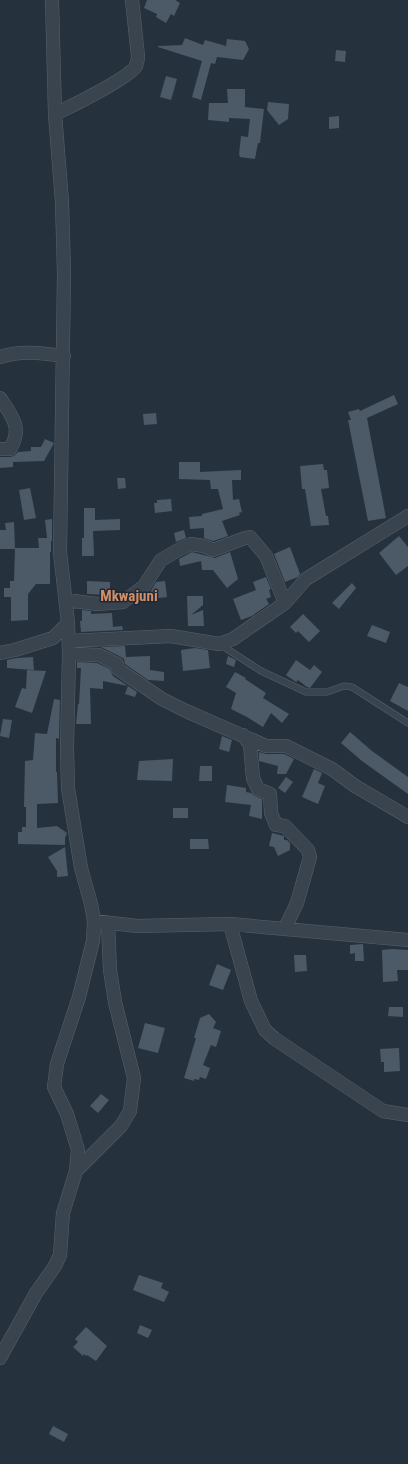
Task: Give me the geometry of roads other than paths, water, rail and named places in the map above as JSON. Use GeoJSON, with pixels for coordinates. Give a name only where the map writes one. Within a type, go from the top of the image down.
{"type":"FeatureCollection","features":[{"type":"Feature","properties":{"kind":"street"},"geometry":{"type":"LineString","coordinates":[[0,1358],[36,1293],[55,1266],[60,1255],[63,1213],[76,1172],[78,1150],[66,1114],[54,1087],[57,1064],[80,997],[93,941],[94,921],[81,868],[68,788],[67,747],[69,648],[66,600],[60,552],[64,273],[62,202],[55,114],[52,0]]}},
{"type":"Feature","properties":{"kind":"street"},"geometry":{"type":"LineString","coordinates":[[55,114],[82,102],[128,73],[136,66],[138,56],[132,0]]}},
{"type":"Feature","properties":{"kind":"street"},"geometry":{"type":"LineString","coordinates":[[0,356],[36,352],[64,356]]}},
{"type":"Feature","properties":{"kind":"street"},"geometry":{"type":"LineString","coordinates":[[0,398],[11,415],[16,429],[16,440],[10,449],[0,449]]}},
{"type":"Feature","properties":{"kind":"street"},"geometry":{"type":"LineString","coordinates":[[69,648],[171,636],[219,644],[233,639],[286,603],[306,579],[408,516]]}},
{"type":"Feature","properties":{"kind":"street"},"geometry":{"type":"LineString","coordinates":[[66,600],[96,604],[122,602],[144,586],[161,560],[180,548],[191,544],[204,546],[213,550],[250,537],[266,556],[286,603]]}},
{"type":"Feature","properties":{"kind":"street"},"geometry":{"type":"LineString","coordinates":[[0,653],[53,638],[68,623]]}},
{"type":"Feature","properties":{"kind":"street"},"geometry":{"type":"LineString","coordinates":[[69,648],[99,655],[117,664],[118,669],[162,699],[186,711],[266,746],[286,746],[332,769],[355,786],[408,817]]}},
{"type":"Feature","properties":{"kind":"street"},"geometry":{"type":"LineString","coordinates":[[243,735],[250,745],[253,778],[258,788],[270,794],[271,813],[276,825],[285,826],[308,850],[310,857],[297,903],[285,928]]}},
{"type":"Feature","properties":{"kind":"street"},"geometry":{"type":"LineString","coordinates":[[94,921],[108,924],[137,926],[230,924],[408,940]]}},
{"type":"Feature","properties":{"kind":"street"},"geometry":{"type":"LineString","coordinates":[[76,1172],[121,1126],[130,1111],[134,1078],[115,1002],[110,970],[108,924]]}},
{"type":"Feature","properties":{"kind":"street"},"geometry":{"type":"LineString","coordinates":[[230,924],[251,1001],[265,1030],[275,1039],[383,1111],[408,1115]]}},
{"type":"Feature","properties":{"kind":"lane"},"geometry":{"type":"LineString","coordinates":[[219,644],[261,671],[306,692],[327,692],[344,686],[352,687],[408,723]]}},
{"type":"Feature","properties":{"kind":"district","name":"Mkwajuni"},"geometry":{"type":"Point","coordinates":[129,596]}}]}
